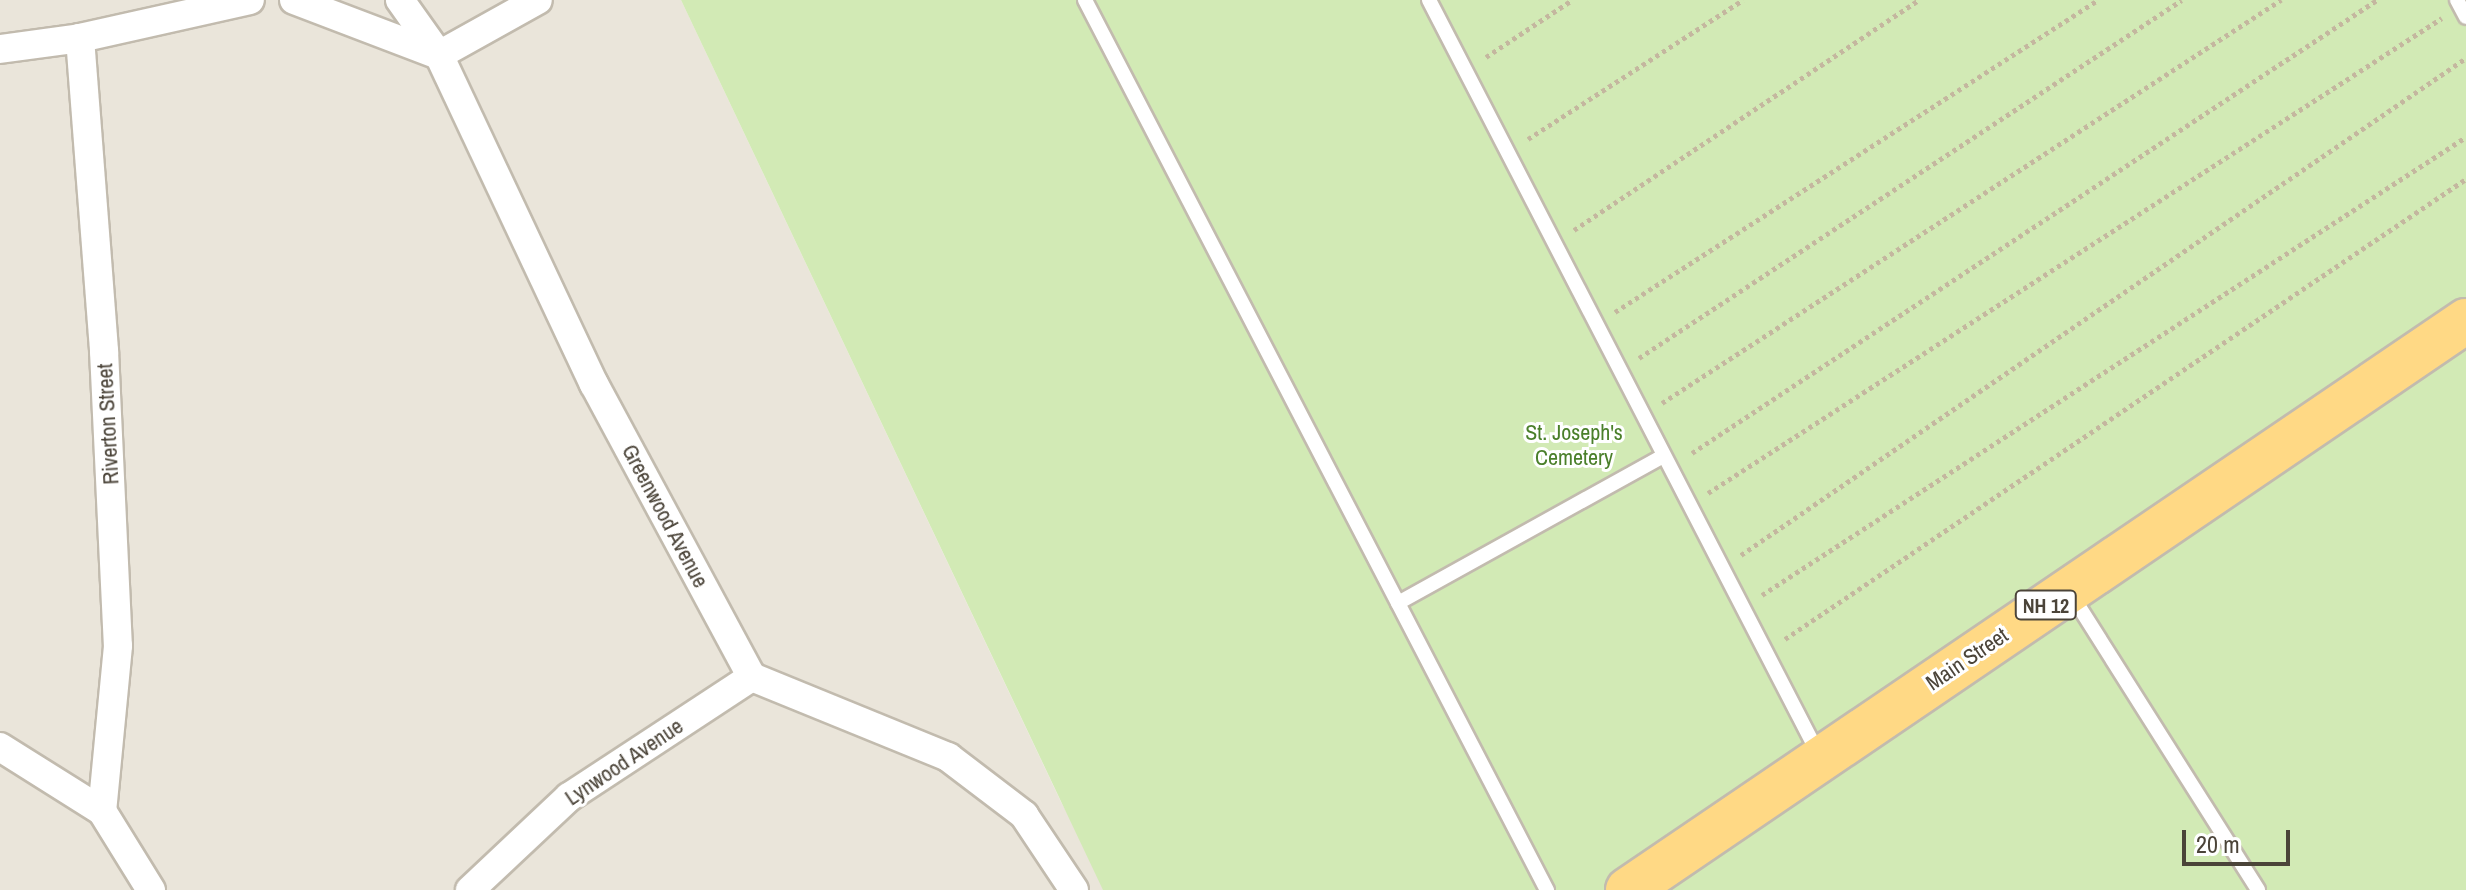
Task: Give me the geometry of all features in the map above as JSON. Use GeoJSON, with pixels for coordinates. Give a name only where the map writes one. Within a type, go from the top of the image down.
{"type":"FeatureCollection","features":[{"type":"Feature","properties":{"kind":"highway","name":"Main Street"},"geometry":{"type":"LineString","coordinates":[[1628,890],[2466,321]]}},
{"type":"Feature","properties":{"kind":"street"},"geometry":{"type":"LineString","coordinates":[[0,49],[80,38],[250,0]]}},
{"type":"Feature","properties":{"kind":"street"},"geometry":{"type":"LineString","coordinates":[[294,0],[439,55],[538,0]]}},
{"type":"Feature","properties":{"kind":"street","name":"Greenwood Avenue"},"geometry":{"type":"LineString","coordinates":[[400,0],[439,55],[594,384],[752,677]]}},
{"type":"Feature","properties":{"kind":"street","name":"Riverton Street"},"geometry":{"type":"LineString","coordinates":[[80,38],[104,351],[118,646],[102,811]]}},
{"type":"Feature","properties":{"kind":"street"},"geometry":{"type":"LineString","coordinates":[[752,677],[948,757],[1024,815],[1074,890]]}},
{"type":"Feature","properties":{"kind":"street","name":"Lynwood Avenue"},"geometry":{"type":"LineString","coordinates":[[470,890],[569,797],[752,677]]}},
{"type":"Feature","properties":{"kind":"street"},"geometry":{"type":"LineString","coordinates":[[0,747],[102,811],[151,890]]}},
{"type":"Feature","properties":{"kind":"lane"},"geometry":{"type":"LineString","coordinates":[[1085,0],[1547,890]]}},
{"type":"Feature","properties":{"kind":"lane"},"geometry":{"type":"LineString","coordinates":[[1429,0],[1664,463],[1821,759]]}},
{"type":"Feature","properties":{"kind":"lane"},"geometry":{"type":"LineString","coordinates":[[1398,603],[1664,463]]}},
{"type":"Feature","properties":{"kind":"lane"},"geometry":{"type":"LineString","coordinates":[[2068,590],[2258,890]]}},
{"type":"Feature","properties":{"kind":"path"},"geometry":{"type":"LineString","coordinates":[[1465,71],[1572,0]]}},
{"type":"Feature","properties":{"kind":"path"},"geometry":{"type":"LineString","coordinates":[[1507,153],[1743,0]]}},
{"type":"Feature","properties":{"kind":"path"},"geometry":{"type":"LineString","coordinates":[[1553,243],[1919,0]]}},
{"type":"Feature","properties":{"kind":"path"},"geometry":{"type":"LineString","coordinates":[[1594,325],[2098,0]]}},
{"type":"Feature","properties":{"kind":"path"},"geometry":{"type":"LineString","coordinates":[[1618,372],[2182,0]]}},
{"type":"Feature","properties":{"kind":"path"},"geometry":{"type":"LineString","coordinates":[[1641,417],[2281,0]]}},
{"type":"Feature","properties":{"kind":"path"},"geometry":{"type":"LineString","coordinates":[[1664,463],[2377,0]]}},
{"type":"Feature","properties":{"kind":"path"},"geometry":{"type":"LineString","coordinates":[[1687,506],[2461,8]]}},
{"type":"Feature","properties":{"kind":"path"},"geometry":{"type":"LineString","coordinates":[[1720,569],[2466,58]]}},
{"type":"Feature","properties":{"kind":"path"},"geometry":{"type":"LineString","coordinates":[[1741,608],[2466,137]]}},
{"type":"Feature","properties":{"kind":"path"},"geometry":{"type":"LineString","coordinates":[[1765,653],[2466,179]]}},
{"type":"Feature","properties":{"kind":"shaded area"},"geometry":{"type":"Polygon","coordinates":[[[0,0],[681,0],[1061,802],[1110,890],[0,890],[0,0]]]}},
{"type":"Feature","properties":{"kind":"green space","name":"St. Joseph's Cemetery"},"geometry":{"type":"Polygon","coordinates":[[[681,0],[2466,0],[2466,890],[1103,890],[681,0]]]}}]}
